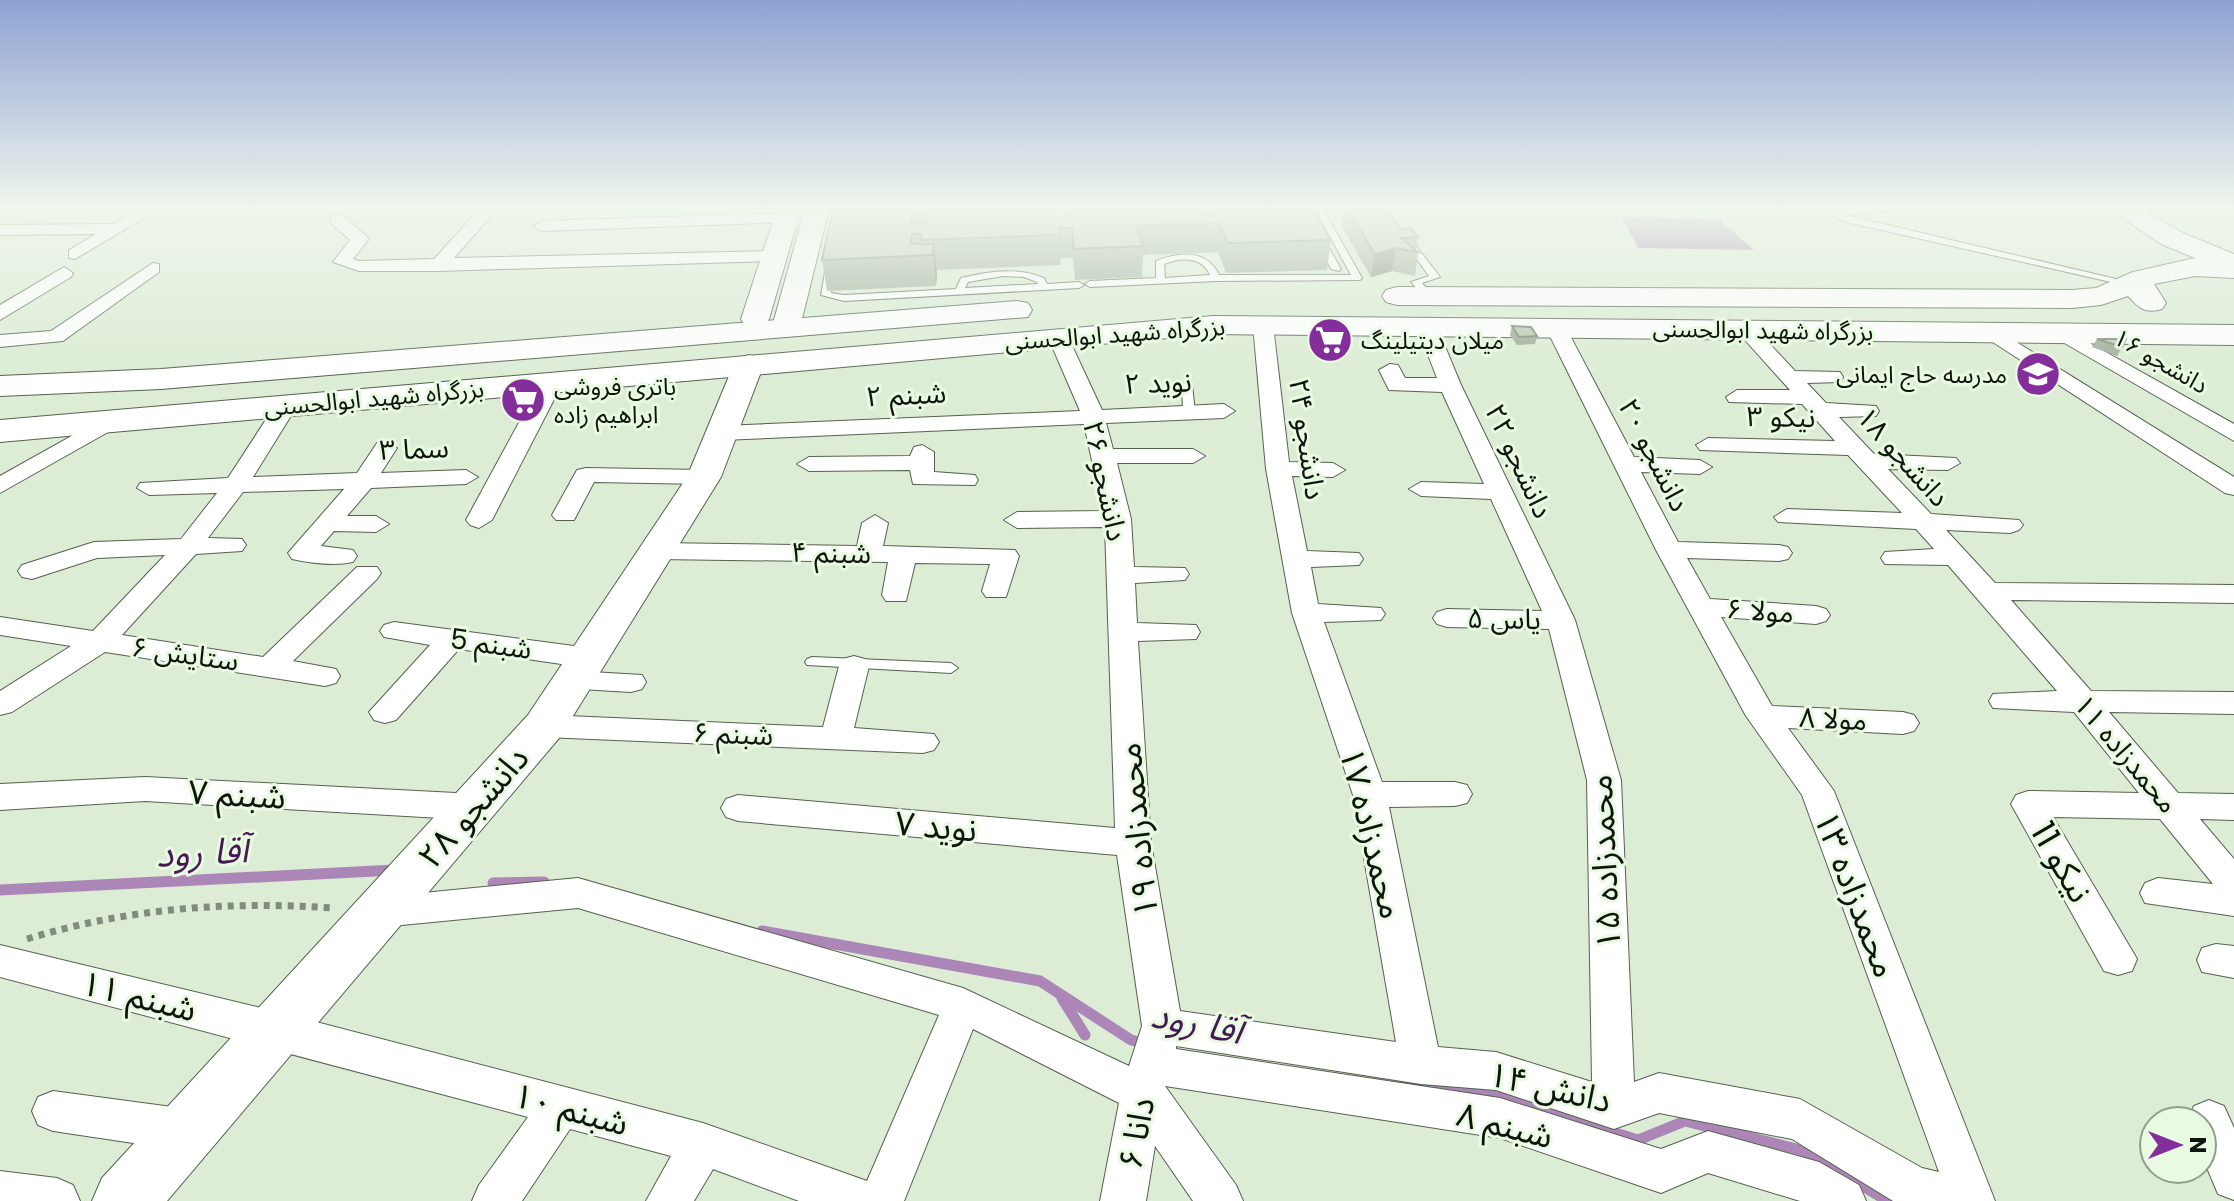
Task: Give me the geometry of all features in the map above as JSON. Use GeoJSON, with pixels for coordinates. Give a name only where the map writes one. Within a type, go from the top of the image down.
{"type":"FeatureCollection","features":[{"type":"Feature","properties":{"kind":"main road"},"geometry":{"type":"LineString","coordinates":[[2134,265],[2131,279],[2139,292],[2157,306],[2234,333]]}},
{"type":"Feature","properties":{"kind":"main road","name":"بزرگراه شهید ابوالحسنی"},"geometry":{"type":"LineString","coordinates":[[0,386],[124,382],[745,339],[1058,337],[1428,312],[2057,299],[2101,296],[2131,279],[2195,267],[2234,267]]}},
{"type":"Feature","properties":{"kind":"main road","name":"بزرگراه شهید ابوالحسنی"},"geometry":{"type":"LineString","coordinates":[[0,431],[552,382],[745,339],[1004,301],[1197,296],[1428,312],[1556,328],[2234,333]]}},
{"type":"Feature","properties":{"kind":"main road"},"geometry":{"type":"LineString","coordinates":[[2057,299],[2115,305],[2146,320],[2143,327],[2061,333]]}},
{"type":"Feature","properties":{"kind":"main road"},"geometry":{"type":"LineString","coordinates":[[0,419],[83,413],[100,415],[109,422]]}},
{"type":"Feature","properties":{"kind":"street"},"geometry":{"type":"LineString","coordinates":[[414,265],[475,265]]}},
{"type":"Feature","properties":{"kind":"street"},"geometry":{"type":"LineString","coordinates":[[623,280],[634,265]]}},
{"type":"Feature","properties":{"kind":"street","name":"دانشجو ۲۸"},"geometry":{"type":"LineString","coordinates":[[125,1201],[190,1131],[544,726],[704,477],[722,433],[745,339],[773,265]]}},
{"type":"Feature","properties":{"kind":"street"},"geometry":{"type":"LineString","coordinates":[[786,327],[802,265]]}},
{"type":"Feature","properties":{"kind":"street"},"geometry":{"type":"LineString","coordinates":[[0,341],[56,337],[153,268]]}},
{"type":"Feature","properties":{"kind":"street"},"geometry":{"type":"LineString","coordinates":[[0,314],[64,273]]}},
{"type":"Feature","properties":{"kind":"street","name":"دانشجو ۲۲"},"geometry":{"type":"LineString","coordinates":[[1428,312],[1450,385],[1561,620]]}},
{"type":"Feature","properties":{"kind":"street"},"geometry":{"type":"LineString","coordinates":[[745,339],[786,327],[840,325]]}},
{"type":"Feature","properties":{"kind":"street","name":"دانشجو ۲۴"},"geometry":{"type":"LineString","coordinates":[[1263,325],[1278,469],[1295,559]]}},
{"type":"Feature","properties":{"kind":"street","name":"دانشجو ۲۰"},"geometry":{"type":"LineString","coordinates":[[1556,328],[1669,550],[1703,607]]}},
{"type":"Feature","properties":{"kind":"street","name":"دانشجو ۱۸"},"geometry":{"type":"LineString","coordinates":[[1746,330],[2017,623]]}},
{"type":"Feature","properties":{"kind":"street"},"geometry":{"type":"LineString","coordinates":[[1992,333],[2234,488]]}},
{"type":"Feature","properties":{"kind":"street","name":"دانشجو ۱۶"},"geometry":{"type":"LineString","coordinates":[[2061,333],[2234,434]]}},
{"type":"Feature","properties":{"kind":"street","name":"دانشجو ۲۶"},"geometry":{"type":"LineString","coordinates":[[1058,337],[1093,415],[1105,456],[1118,519],[1122,632]]}},
{"type":"Feature","properties":{"kind":"street"},"geometry":{"type":"LineString","coordinates":[[1390,370],[1397,385],[1450,385]]}},
{"type":"Feature","properties":{"kind":"street"},"geometry":{"type":"LineString","coordinates":[[1789,377],[1832,377]]}},
{"type":"Feature","properties":{"kind":"street"},"geometry":{"type":"LineString","coordinates":[[479,520],[552,382]]}},
{"type":"Feature","properties":{"kind":"street"},"geometry":{"type":"LineString","coordinates":[[1737,397],[1868,411]]}},
{"type":"Feature","properties":{"kind":"street"},"geometry":{"type":"LineString","coordinates":[[1,705],[99,642],[188,547],[236,485],[286,406]]}},
{"type":"Feature","properties":{"kind":"street","name":"نوید ۲"},"geometry":{"type":"LineString","coordinates":[[1093,415],[1224,411]]}},
{"type":"Feature","properties":{"kind":"street","name":"شبنم ۲"},"geometry":{"type":"LineString","coordinates":[[722,433],[1093,415]]}},
{"type":"Feature","properties":{"kind":"street"},"geometry":{"type":"LineString","coordinates":[[0,486],[109,422]]}},
{"type":"Feature","properties":{"kind":"street"},"geometry":{"type":"LineString","coordinates":[[921,424],[922,479],[966,480]]}},
{"type":"Feature","properties":{"kind":"street"},"geometry":{"type":"LineString","coordinates":[[271,666],[356,565],[301,553],[364,481],[385,448]]}},
{"type":"Feature","properties":{"kind":"street","name":"نیکو ۳"},"geometry":{"type":"LineString","coordinates":[[1625,464],[1704,456],[1860,455],[1948,463]]}},
{"type":"Feature","properties":{"kind":"street"},"geometry":{"type":"LineString","coordinates":[[1105,456],[1193,456]]}},
{"type":"Feature","properties":{"kind":"street"},"geometry":{"type":"LineString","coordinates":[[809,464],[922,463]]}},
{"type":"Feature","properties":{"kind":"street"},"geometry":{"type":"LineString","coordinates":[[1278,469],[1333,470]]}},
{"type":"Feature","properties":{"kind":"street"},"geometry":{"type":"LineString","coordinates":[[565,515],[586,475],[704,477]]}},
{"type":"Feature","properties":{"kind":"street","name":"سما ۳"},"geometry":{"type":"LineString","coordinates":[[149,488],[466,477]]}},
{"type":"Feature","properties":{"kind":"street"},"geometry":{"type":"LineString","coordinates":[[1421,489],[1501,492]]}},
{"type":"Feature","properties":{"kind":"street"},"geometry":{"type":"LineString","coordinates":[[1787,517],[2010,525]]}},
{"type":"Feature","properties":{"kind":"street"},"geometry":{"type":"LineString","coordinates":[[1017,520],[1118,519]]}},
{"type":"Feature","properties":{"kind":"street"},"geometry":{"type":"LineString","coordinates":[[327,523],[376,524]]}},
{"type":"Feature","properties":{"kind":"street"},"geometry":{"type":"LineString","coordinates":[[868,554],[875,523]]}},
{"type":"Feature","properties":{"kind":"street"},"geometry":{"type":"LineString","coordinates":[[32,571],[94,550],[233,545]]}},
{"type":"Feature","properties":{"kind":"street"},"geometry":{"type":"LineString","coordinates":[[1669,550],[1779,553]]}},
{"type":"Feature","properties":{"kind":"street","name":"شبنم ۴"},"geometry":{"type":"LineString","coordinates":[[657,551],[1006,556],[996,591]]}},
{"type":"Feature","properties":{"kind":"street"},"geometry":{"type":"LineString","coordinates":[[896,595],[903,554]]}},
{"type":"Feature","properties":{"kind":"street"},"geometry":{"type":"LineString","coordinates":[[1894,558],[1953,557]]}},
{"type":"Feature","properties":{"kind":"street"},"geometry":{"type":"LineString","coordinates":[[1295,559],[1350,559]]}},
{"type":"Feature","properties":{"kind":"street","name":"محمدزاده ۱۷"},"geometry":{"type":"LineString","coordinates":[[1295,559],[1306,613],[1370,795],[1421,1065]]}},
{"type":"Feature","properties":{"kind":"street"},"geometry":{"type":"LineString","coordinates":[[1121,575],[1175,574]]}},
{"type":"Feature","properties":{"kind":"street"},"geometry":{"type":"LineString","coordinates":[[1986,591],[2234,594]]}},
{"type":"Feature","properties":{"kind":"street","name":"مولا ۶"},"geometry":{"type":"LineString","coordinates":[[1703,607],[1816,615]]}},
{"type":"Feature","properties":{"kind":"street","name":"محمدزاده ۱۳"},"geometry":{"type":"LineString","coordinates":[[1703,607],[1762,716],[1817,791],[1972,1201]]}},
{"type":"Feature","properties":{"kind":"street"},"geometry":{"type":"LineString","coordinates":[[1306,613],[1371,614]]}},
{"type":"Feature","properties":{"kind":"street","name":"یاس ۵"},"geometry":{"type":"LineString","coordinates":[[1447,618],[1561,620]]}},
{"type":"Feature","properties":{"kind":"street","name":"محمدزاده ۱۵"},"geometry":{"type":"LineString","coordinates":[[1561,620],[1604,780],[1614,1109]]}},
{"type":"Feature","properties":{"kind":"street","name":"محمدزاده ۱۱"},"geometry":{"type":"LineString","coordinates":[[2017,623],[2234,884]]}},
{"type":"Feature","properties":{"kind":"street","name":"ستایش ۶"},"geometry":{"type":"LineString","coordinates":[[0,626],[325,676]]}},
{"type":"Feature","properties":{"kind":"street","name":"شبنم 5"},"geometry":{"type":"LineString","coordinates":[[394,631],[452,639],[631,682]]}},
{"type":"Feature","properties":{"kind":"street"},"geometry":{"type":"LineString","coordinates":[[1122,632],[1186,632]]}},
{"type":"Feature","properties":{"kind":"street","name":"محمدزاده ۱۹"},"geometry":{"type":"LineString","coordinates":[[1122,632],[1133,843],[1152,1062]]}},
{"type":"Feature","properties":{"kind":"street"},"geometry":{"type":"LineString","coordinates":[[385,712],[452,639]]}},
{"type":"Feature","properties":{"kind":"street"},"geometry":{"type":"LineString","coordinates":[[836,738],[854,666]]}},
{"type":"Feature","properties":{"kind":"street"},"geometry":{"type":"LineString","coordinates":[[2004,701],[2234,703]]}},
{"type":"Feature","properties":{"kind":"street","name":"مولا ۸"},"geometry":{"type":"LineString","coordinates":[[1762,716],[1903,723]]}},
{"type":"Feature","properties":{"kind":"street","name":"شبنم ۶"},"geometry":{"type":"LineString","coordinates":[[544,726],[923,742]]}},
{"type":"Feature","properties":{"kind":"street","name":"شبنم ۷"},"geometry":{"type":"LineString","coordinates":[[0,797],[145,789],[475,807]]}},
{"type":"Feature","properties":{"kind":"street"},"geometry":{"type":"LineString","coordinates":[[1370,795],[1455,794]]}},
{"type":"Feature","properties":{"kind":"street","name":"نیکو 11"},"geometry":{"type":"LineString","coordinates":[[2118,959],[2028,804],[2170,807]]}},
{"type":"Feature","properties":{"kind":"street"},"geometry":{"type":"LineString","coordinates":[[2170,807],[2234,807]]}},
{"type":"Feature","properties":{"kind":"street","name":"نوید ۷"},"geometry":{"type":"LineString","coordinates":[[738,808],[1133,843]]}},
{"type":"Feature","properties":{"kind":"street"},"geometry":{"type":"LineString","coordinates":[[381,912],[578,893],[1152,1062],[1220,1201]]}},
{"type":"Feature","properties":{"kind":"street"},"geometry":{"type":"LineString","coordinates":[[2158,893],[2234,901]]}},
{"type":"Feature","properties":{"kind":"street","name":"شبنم ۱۱"},"geometry":{"type":"LineString","coordinates":[[7,952],[278,1030]]}},
{"type":"Feature","properties":{"kind":"street"},"geometry":{"type":"LineString","coordinates":[[881,1201],[963,1005]]}},
{"type":"Feature","properties":{"kind":"street","name":"شبنم ۱۰"},"geometry":{"type":"LineString","coordinates":[[278,1030],[703,1144],[860,1201]]}},
{"type":"Feature","properties":{"kind":"street","name":"دانش ۱۴"},"geometry":{"type":"LineString","coordinates":[[1152,1062],[1421,1065],[1496,1071],[1614,1109],[1659,1093],[1800,1120],[1914,1188],[1964,1201]]}},
{"type":"Feature","properties":{"kind":"street","name":"دانا ۶"},"geometry":{"type":"LineString","coordinates":[[1123,1201],[1152,1062]]}},
{"type":"Feature","properties":{"kind":"street","name":"شبنم ۸"},"geometry":{"type":"LineString","coordinates":[[1152,1062],[1500,1118],[1661,1171],[1708,1152],[1803,1178],[1843,1201]]}},
{"type":"Feature","properties":{"kind":"street"},"geometry":{"type":"LineString","coordinates":[[495,1201],[560,1107]]}},
{"type":"Feature","properties":{"kind":"street"},"geometry":{"type":"LineString","coordinates":[[53,1111],[190,1131]]}},
{"type":"Feature","properties":{"kind":"street"},"geometry":{"type":"LineString","coordinates":[[2218,1142],[2234,1178]]}},
{"type":"Feature","properties":{"kind":"street"},"geometry":{"type":"LineString","coordinates":[[669,1201],[703,1144]]}},
{"type":"Feature","properties":{"kind":"street"},"geometry":{"type":"LineString","coordinates":[[0,1194],[57,1201]]}},
{"type":"Feature","properties":{"kind":"lane"},"geometry":{"type":"LineString","coordinates":[[1159,265],[1161,281]]}},
{"type":"Feature","properties":{"kind":"lane"},"geometry":{"type":"LineString","coordinates":[[1212,265],[1216,278]]}},
{"type":"Feature","properties":{"kind":"lane"},"geometry":{"type":"LineString","coordinates":[[1334,265],[1336,269]]}},
{"type":"Feature","properties":{"kind":"lane"},"geometry":{"type":"LineString","coordinates":[[1090,284],[1216,278],[1357,278],[1350,265]]}},
{"type":"Feature","properties":{"kind":"lane"},"geometry":{"type":"LineString","coordinates":[[1426,265],[1435,277],[1416,282],[1428,312]]}},
{"type":"Feature","properties":{"kind":"lane"},"geometry":{"type":"LineString","coordinates":[[2068,265],[2131,279]]}},
{"type":"Feature","properties":{"kind":"lane"},"geometry":{"type":"LineString","coordinates":[[831,266],[826,295],[868,299],[959,293],[1004,301],[1043,287],[1079,285]]}},
{"type":"Feature","properties":{"kind":"lane"},"geometry":{"type":"LineString","coordinates":[[959,293],[964,280],[996,275],[1034,276],[1041,280],[1043,287]]}},
{"type":"Feature","properties":{"kind":"lane"},"geometry":{"type":"LineString","coordinates":[[1187,385],[1189,412]]}},
{"type":"Feature","properties":{"kind":"lane"},"geometry":{"type":"LineString","coordinates":[[812,662],[951,668]]}},
{"type":"Feature","properties":{"kind":"path"},"geometry":{"type":"LineString","coordinates":[[7,952],[72,924],[174,908],[254,902],[381,912]]}},
{"type":"Feature","properties":{"kind":"building"},"geometry":{"type":"Polygon","coordinates":[[[1512,326],[1531,327],[1537,336],[1519,337],[1512,326]]]}},
{"type":"Feature","properties":{"kind":"building"},"geometry":{"type":"Polygon","coordinates":[[[2097,339],[2126,339],[2122,347],[2097,339]]]}},
{"type":"Feature","properties":{"kind":"waterway","name":"آقا رود"},"geometry":{"type":"LineString","coordinates":[[0,890],[395,870]]}},
{"type":"Feature","properties":{"kind":"waterway","name":"آقا رود"},"geometry":{"type":"LineString","coordinates":[[493,883],[544,882]]}},
{"type":"Feature","properties":{"kind":"waterway","name":"آقا رود"},"geometry":{"type":"LineString","coordinates":[[762,931],[1040,981],[1131,1040],[1147,1044]]}},
{"type":"Feature","properties":{"kind":"waterway"},"geometry":{"type":"LineString","coordinates":[[1062,998],[1085,1035]]}},
{"type":"Feature","properties":{"kind":"waterway","name":"آقا رود"},"geometry":{"type":"LineString","coordinates":[[1405,1084],[1498,1097],[1638,1140],[1685,1121],[1804,1151],[1888,1201]]}},
{"type":"Feature","properties":{"kind":"place","name":"میلان دیتیلینگ"},"geometry":{"type":"Point","coordinates":[1330,340]}},
{"type":"Feature","properties":{"kind":"place","name":"مدرسه حاج ایمانی"},"geometry":{"type":"Point","coordinates":[2038,374]}},
{"type":"Feature","properties":{"kind":"place","name":"باتری فروشی ابراهیم زاده"},"geometry":{"type":"Point","coordinates":[523,400]}}]}
